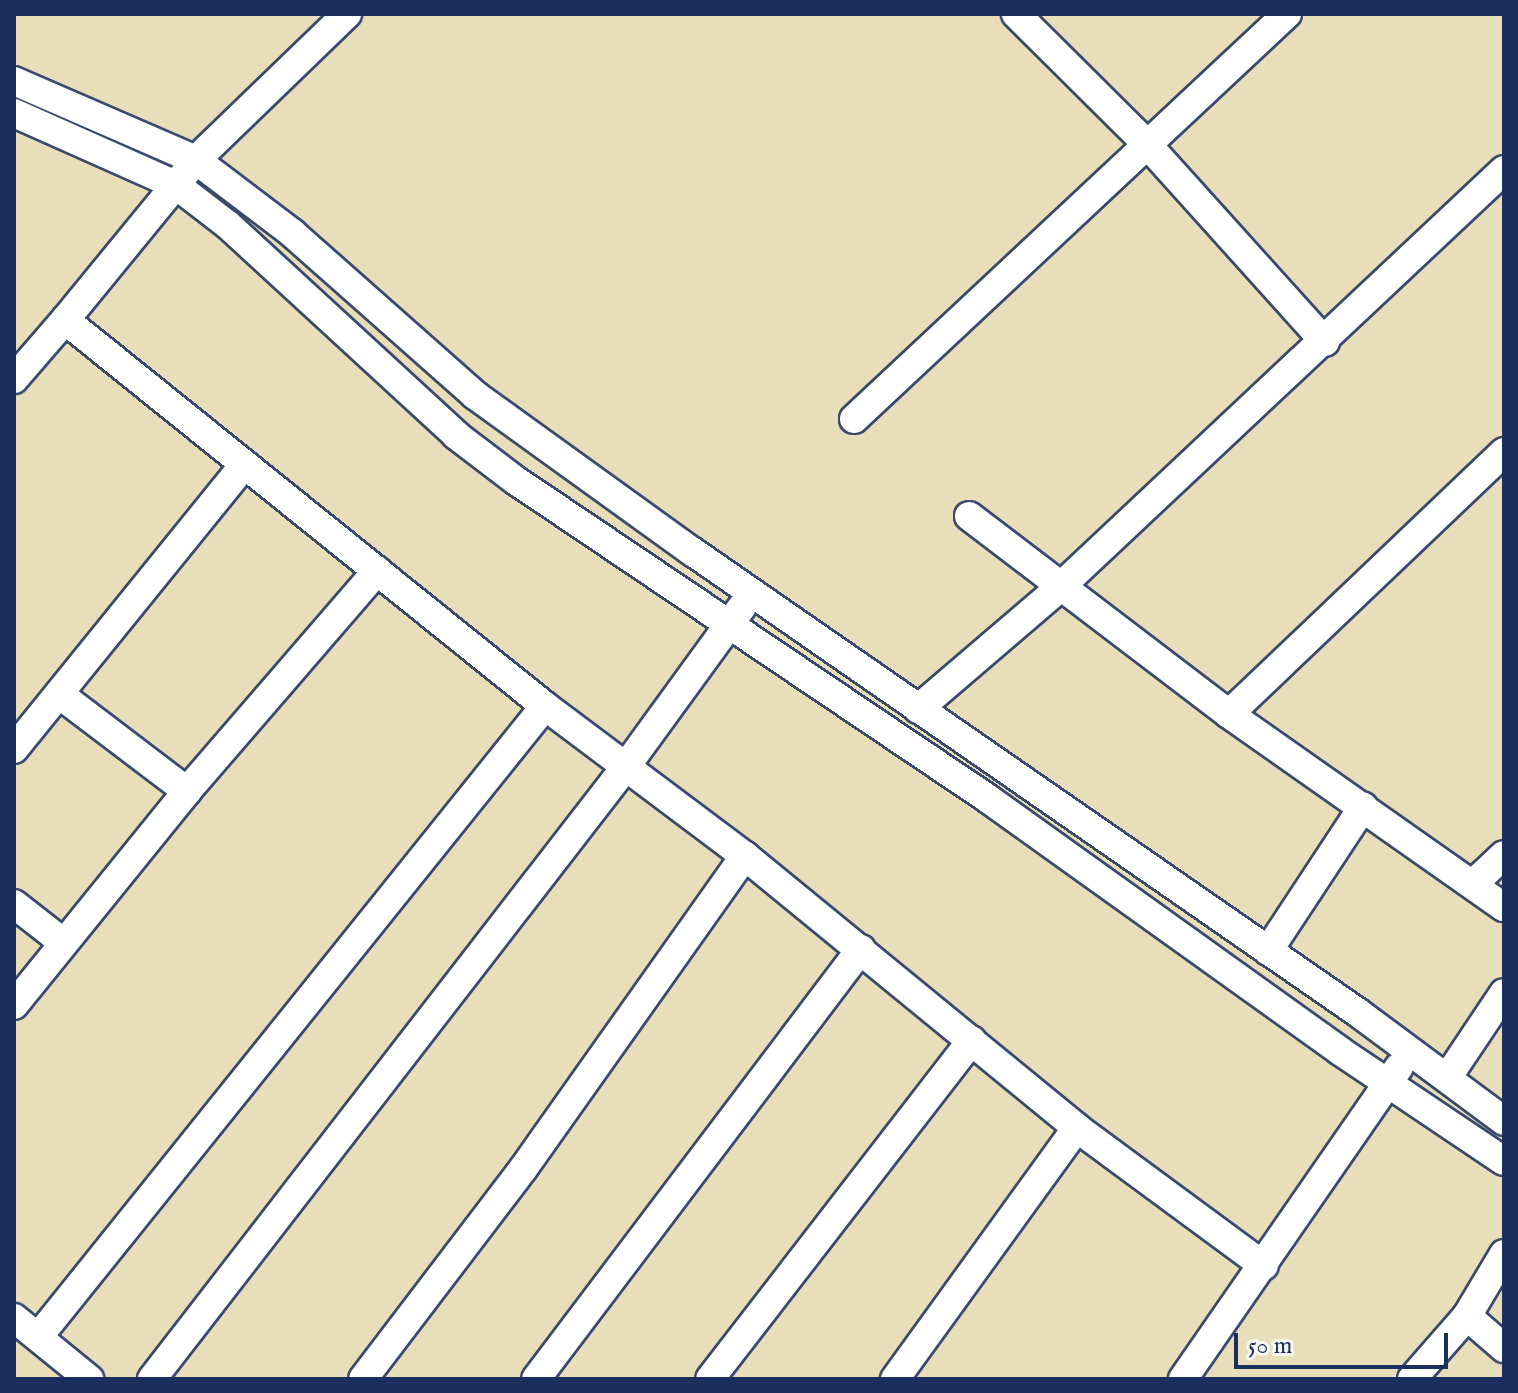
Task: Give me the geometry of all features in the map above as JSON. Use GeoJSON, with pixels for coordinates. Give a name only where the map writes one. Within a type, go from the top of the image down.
{"type":"FeatureCollection","features":[{"type":"Feature","properties":{"kind":"street"},"geometry":{"type":"LineString","coordinates":[[14,379],[196,160],[347,14]]}},
{"type":"Feature","properties":{"kind":"street"},"geometry":{"type":"LineString","coordinates":[[1016,14],[1145,142],[1325,342]]}},
{"type":"Feature","properties":{"kind":"street"},"geometry":{"type":"LineString","coordinates":[[854,419],[1145,142],[1287,14]]}},
{"type":"Feature","properties":{"kind":"street"},"geometry":{"type":"LineString","coordinates":[[14,81],[196,160],[292,233],[475,395],[751,593],[1268,951],[1504,1121]]}},
{"type":"Feature","properties":{"kind":"street"},"geometry":{"type":"LineString","coordinates":[[14,113],[176,185],[228,225],[456,435],[1504,1161]]}},
{"type":"Feature","properties":{"kind":"street"},"geometry":{"type":"LineString","coordinates":[[918,709],[1058,589],[1325,342],[1504,170]]}},
{"type":"Feature","properties":{"kind":"street"},"geometry":{"type":"LineString","coordinates":[[65,320],[545,706],[745,856],[1077,1128],[1264,1266]]}},
{"type":"Feature","properties":{"kind":"street"},"geometry":{"type":"LineString","coordinates":[[1229,714],[1504,452]]}},
{"type":"Feature","properties":{"kind":"street"},"geometry":{"type":"LineString","coordinates":[[14,749],[244,465]]}},
{"type":"Feature","properties":{"kind":"street"},"geometry":{"type":"LineString","coordinates":[[969,516],[1058,589],[1229,714],[1504,907]]}},
{"type":"Feature","properties":{"kind":"street"},"geometry":{"type":"LineString","coordinates":[[14,1005],[187,791],[377,571]]}},
{"type":"Feature","properties":{"kind":"street"},"geometry":{"type":"LineString","coordinates":[[152,1379],[627,765],[751,593]]}},
{"type":"Feature","properties":{"kind":"street"},"geometry":{"type":"LineString","coordinates":[[59,694],[187,791]]}},
{"type":"Feature","properties":{"kind":"street"},"geometry":{"type":"LineString","coordinates":[[39,1336],[545,706]]}},
{"type":"Feature","properties":{"kind":"street"},"geometry":{"type":"LineString","coordinates":[[1268,951],[1363,807]]}},
{"type":"Feature","properties":{"kind":"street"},"geometry":{"type":"LineString","coordinates":[[1473,884],[1504,855]]}},
{"type":"Feature","properties":{"kind":"street"},"geometry":{"type":"LineString","coordinates":[[363,1379],[514,1181],[745,856]]}},
{"type":"Feature","properties":{"kind":"street"},"geometry":{"type":"LineString","coordinates":[[14,904],[64,943]]}},
{"type":"Feature","properties":{"kind":"street"},"geometry":{"type":"LineString","coordinates":[[536,1379],[861,949]]}},
{"type":"Feature","properties":{"kind":"street"},"geometry":{"type":"LineString","coordinates":[[1447,1078],[1504,993]]}},
{"type":"Feature","properties":{"kind":"street"},"geometry":{"type":"LineString","coordinates":[[710,1379],[972,1040]]}},
{"type":"Feature","properties":{"kind":"street"},"geometry":{"type":"LineString","coordinates":[[1183,1379],[1264,1266],[1408,1053]]}},
{"type":"Feature","properties":{"kind":"street"},"geometry":{"type":"LineString","coordinates":[[895,1379],[1077,1128]]}},
{"type":"Feature","properties":{"kind":"street"},"geometry":{"type":"LineString","coordinates":[[1412,1379],[1467,1316],[1504,1254]]}},
{"type":"Feature","properties":{"kind":"street"},"geometry":{"type":"LineString","coordinates":[[1467,1316],[1504,1348]]}},
{"type":"Feature","properties":{"kind":"street"},"geometry":{"type":"LineString","coordinates":[[14,1318],[89,1379]]}}]}
